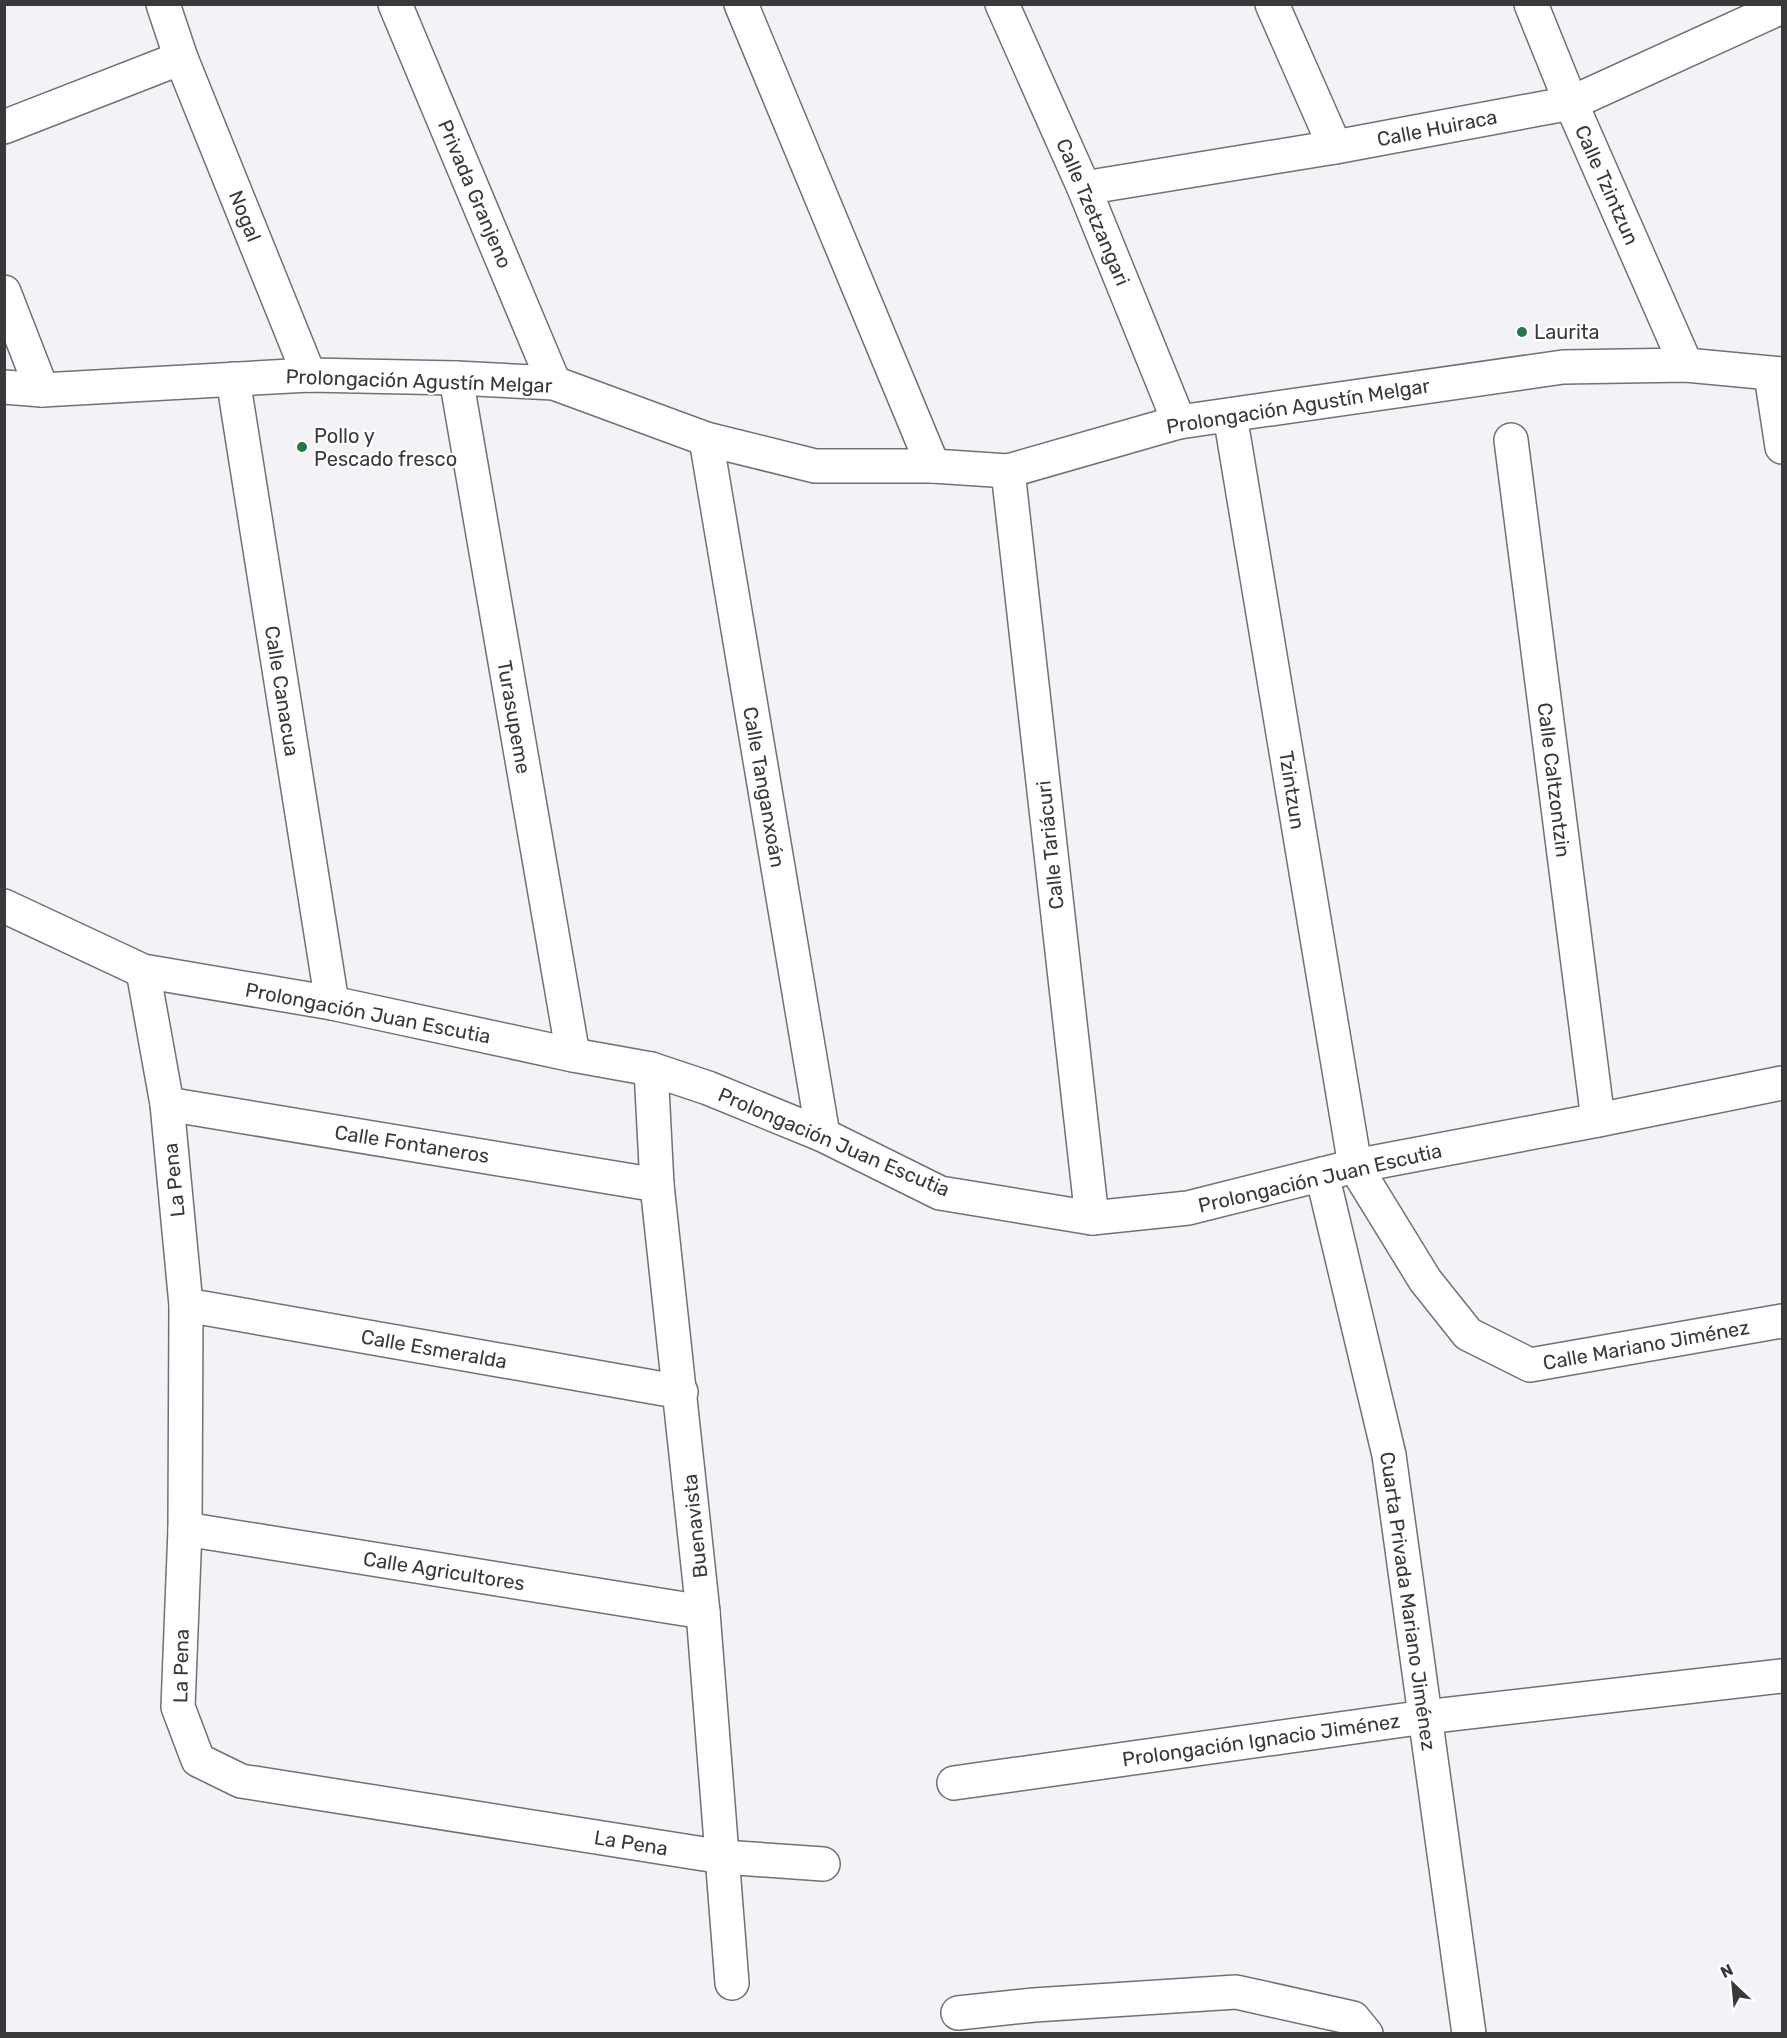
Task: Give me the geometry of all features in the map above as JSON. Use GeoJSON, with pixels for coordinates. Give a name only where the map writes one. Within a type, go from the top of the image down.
{"type":"FeatureCollection","features":[{"type":"Feature","properties":{"kind":"street","name":"Nogal"},"geometry":{"type":"LineString","coordinates":[[164,4],[181,58],[309,375]]}},
{"type":"Feature","properties":{"kind":"street","name":"Privada Granjeno"},"geometry":{"type":"LineString","coordinates":[[395,4],[554,383]]}},
{"type":"Feature","properties":{"kind":"street"},"geometry":{"type":"LineString","coordinates":[[741,4],[933,466]]}},
{"type":"Feature","properties":{"kind":"street","name":"Calle Tzetzangari"},"geometry":{"type":"LineString","coordinates":[[1002,4],[1084,188],[1179,422]]}},
{"type":"Feature","properties":{"kind":"street"},"geometry":{"type":"LineString","coordinates":[[1272,4],[1335,147]]}},
{"type":"Feature","properties":{"kind":"street","name":"Calle Tzintzun"},"geometry":{"type":"LineString","coordinates":[[1531,4],[1571,102],[1686,365]]}},
{"type":"Feature","properties":{"kind":"street","name":"Calle Huiraca"},"geometry":{"type":"LineString","coordinates":[[1084,188],[1335,147],[1571,102],[1775,17]]}},
{"type":"Feature","properties":{"kind":"street"},"geometry":{"type":"LineString","coordinates":[[4,127],[181,58]]}},
{"type":"Feature","properties":{"kind":"street"},"geometry":{"type":"LineString","coordinates":[[4,292],[42,390]]}},
{"type":"Feature","properties":{"kind":"street","name":"Prolongación Agustín Melgar"},"geometry":{"type":"LineString","coordinates":[[4,387],[42,390],[309,375],[554,383],[706,439],[815,466],[933,466],[1008,471],[1179,422],[1563,367],[1686,365],[1777,375]]}},
{"type":"Feature","properties":{"kind":"street"},"geometry":{"type":"LineString","coordinates":[[1777,375],[1782,447]]}},
{"type":"Feature","properties":{"kind":"street","name":"Turasupeme"},"geometry":{"type":"LineString","coordinates":[[456,378],[573,1055]]}},
{"type":"Feature","properties":{"kind":"street","name":"Calle Canacua"},"geometry":{"type":"LineString","coordinates":[[233,379],[332,1003]]}},
{"type":"Feature","properties":{"kind":"street","name":"Tzintzun"},"geometry":{"type":"LineString","coordinates":[[1230,415],[1355,1166]]}},
{"type":"Feature","properties":{"kind":"street","name":"Calle Tanganxoán"},"geometry":{"type":"LineString","coordinates":[[706,439],[823,1135]]}},
{"type":"Feature","properties":{"kind":"street","name":"Calle Caltzontzin"},"geometry":{"type":"LineString","coordinates":[[1510,440],[1598,1120]]}},
{"type":"Feature","properties":{"kind":"street","name":"Calle Tariácuri"},"geometry":{"type":"LineString","coordinates":[[1008,471],[1092,1218]]}},
{"type":"Feature","properties":{"kind":"street","name":"Prolongación Juan Escutia"},"geometry":{"type":"LineString","coordinates":[[4,906],[143,971],[332,1003],[573,1055],[651,1069],[708,1088],[823,1135],[940,1193],[1092,1218],[1188,1208],[1355,1166],[1782,1083]]}},
{"type":"Feature","properties":{"kind":"street","name":"La Pena"},"geometry":{"type":"LineString","coordinates":[[143,971],[167,1104],[186,1305],[185,1529],[178,1707],[198,1760],[241,1780],[723,1857],[823,1864]]}},
{"type":"Feature","properties":{"kind":"street","name":"Buenavista"},"geometry":{"type":"LineString","coordinates":[[651,1069],[657,1185],[704,1612],[732,1983]]}},
{"type":"Feature","properties":{"kind":"street","name":"Calle Fontaneros"},"geometry":{"type":"LineString","coordinates":[[167,1104],[657,1185]]}},
{"type":"Feature","properties":{"kind":"street","name":"Calle Mariano Jiménez"},"geometry":{"type":"LineString","coordinates":[[1355,1166],[1425,1280],[1468,1334],[1530,1365],[1782,1321]]}},
{"type":"Feature","properties":{"kind":"street","name":"Cuarta Privada Mariano Jiménez"},"geometry":{"type":"LineString","coordinates":[[1322,1174],[1389,1455],[1469,2034]]}},
{"type":"Feature","properties":{"kind":"street","name":"Calle Esmeralda"},"geometry":{"type":"LineString","coordinates":[[186,1305],[681,1392]]}},
{"type":"Feature","properties":{"kind":"street","name":"Calle Agricultores"},"geometry":{"type":"LineString","coordinates":[[185,1529],[704,1612]]}},
{"type":"Feature","properties":{"kind":"street","name":"Prolongación Ignacio Jiménez"},"geometry":{"type":"LineString","coordinates":[[954,1783],[1425,1717],[1782,1676]]}},
{"type":"Feature","properties":{"kind":"street"},"geometry":{"type":"LineString","coordinates":[[958,2013],[1034,2005],[1236,1992],[1353,2018],[1366,2034]]}},
{"type":"Feature","properties":{"kind":"place","name":"Laurita"},"geometry":{"type":"Point","coordinates":[1522,332]}},
{"type":"Feature","properties":{"kind":"place","name":"Pollo y Pescado fresco"},"geometry":{"type":"Point","coordinates":[302,447]}}]}
